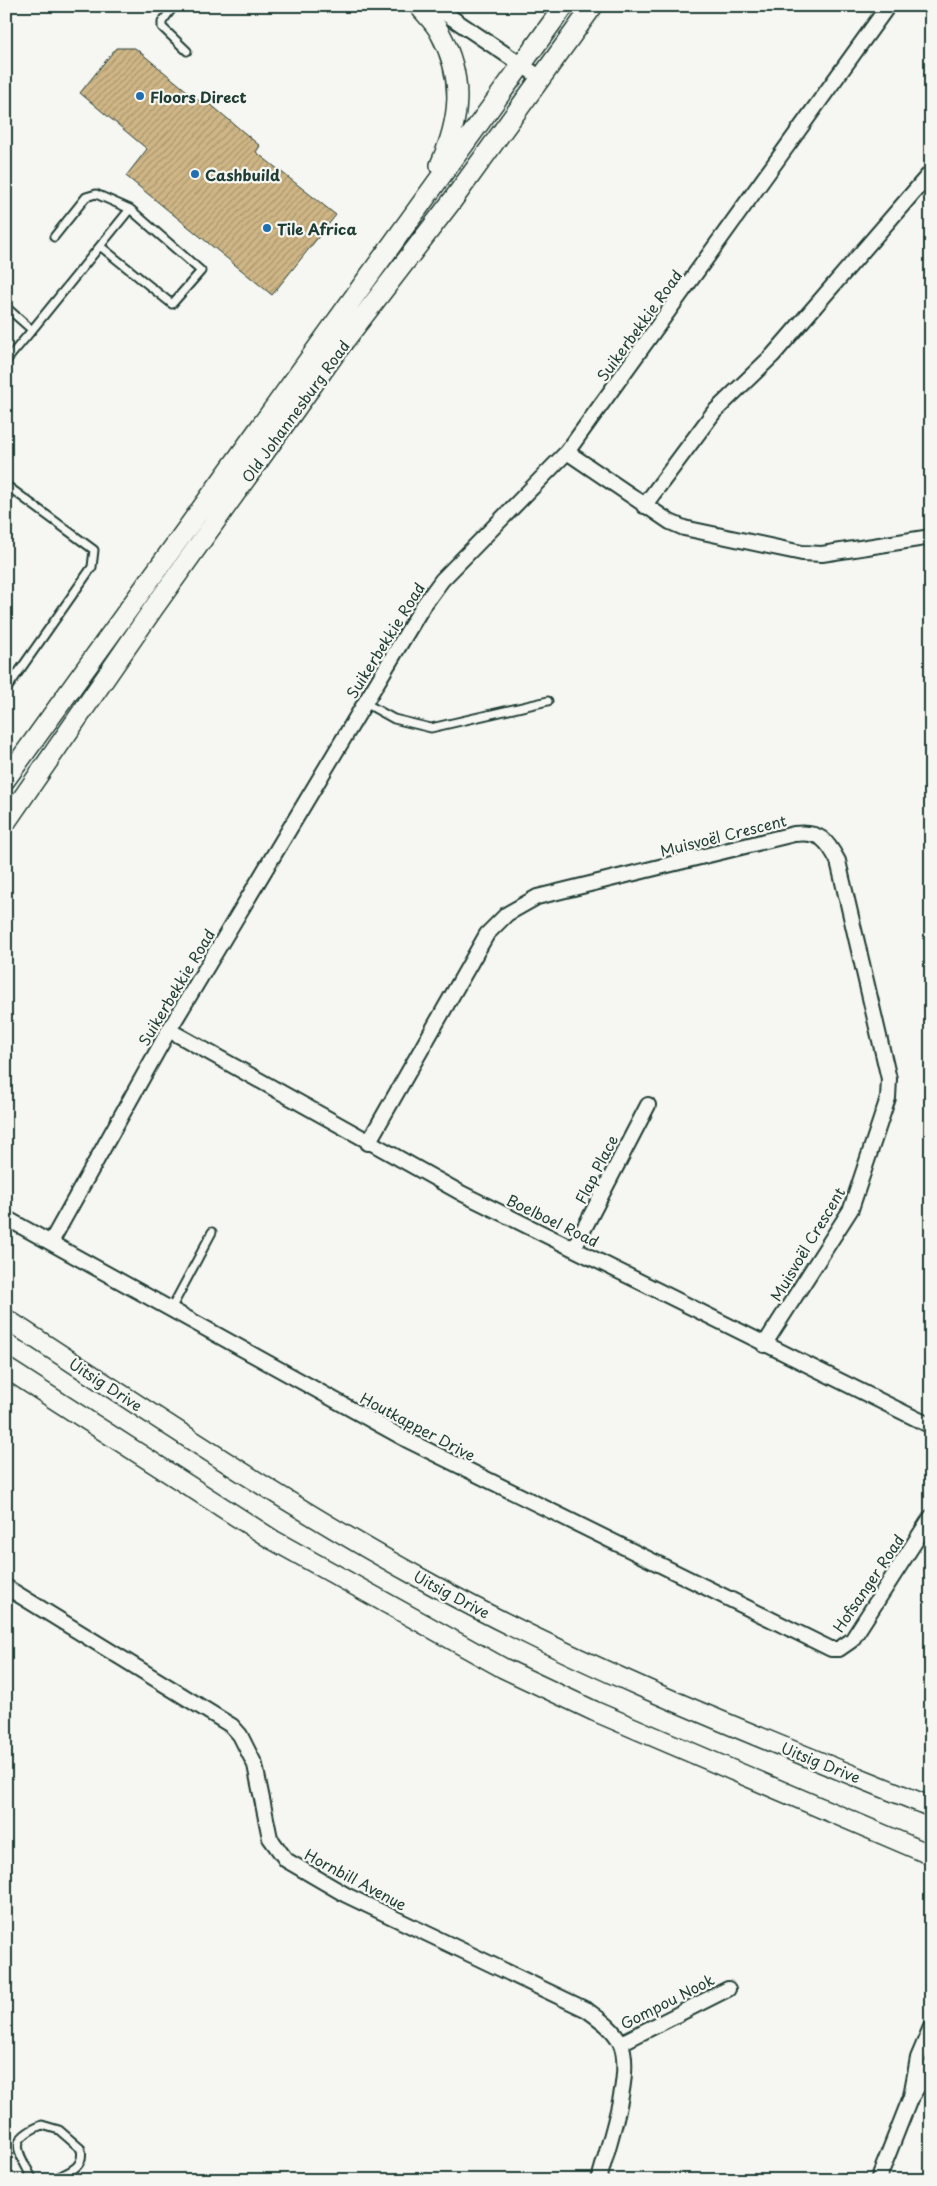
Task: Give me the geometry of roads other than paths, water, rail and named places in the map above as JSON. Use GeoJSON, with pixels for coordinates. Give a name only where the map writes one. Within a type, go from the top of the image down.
{"type":"FeatureCollection","features":[{"type":"Feature","properties":{"kind":"main road"},"geometry":{"type":"LineString","coordinates":[[419,6],[440,32],[454,65],[458,98],[453,133],[426,199]]}},
{"type":"Feature","properties":{"kind":"main road","name":"Old Johannesburg Road"},"geometry":{"type":"LineString","coordinates":[[6,779],[564,6]]}},
{"type":"Feature","properties":{"kind":"main road","name":"Old Johannesburg Road"},"geometry":{"type":"LineString","coordinates":[[6,822],[153,608],[317,379],[452,201],[593,6]]}},
{"type":"Feature","properties":{"kind":"main road","name":"Uitsig Drive"},"geometry":{"type":"LineString","coordinates":[[6,1319],[295,1506],[431,1584],[526,1633],[668,1699],[931,1806]]}},
{"type":"Feature","properties":{"kind":"main road"},"geometry":{"type":"LineString","coordinates":[[6,1368],[273,1540],[503,1668],[594,1711],[931,1855]]}},
{"type":"Feature","properties":{"kind":"street"},"geometry":{"type":"LineString","coordinates":[[434,6],[541,78]]}},
{"type":"Feature","properties":{"kind":"street","name":"Suikerbekkie Road"},"geometry":{"type":"LineString","coordinates":[[51,1242],[169,1030],[423,606],[442,580],[567,452],[888,6]]}},
{"type":"Feature","properties":{"kind":"street"},"geometry":{"type":"LineString","coordinates":[[644,506],[714,412],[773,355],[931,172]]}},
{"type":"Feature","properties":{"kind":"street"},"geometry":{"type":"LineString","coordinates":[[567,452],[644,506],[684,528],[802,553],[822,554],[931,537]]}},
{"type":"Feature","properties":{"kind":"street","name":"Muisvoël Crescent"},"geometry":{"type":"LineString","coordinates":[[368,1143],[487,934],[507,914],[537,897],[794,834],[813,833],[828,842],[838,861],[887,1070],[888,1098],[851,1209],[764,1345]]}},
{"type":"Feature","properties":{"kind":"street","name":"Boelboel Road"},"geometry":{"type":"LineString","coordinates":[[169,1030],[368,1143],[463,1194],[574,1248],[764,1345],[931,1426]]}},
{"type":"Feature","properties":{"kind":"street","name":"Flap Place"},"geometry":{"type":"LineString","coordinates":[[574,1248],[648,1105]]}},
{"type":"Feature","properties":{"kind":"street","name":"Houtkapper Drive"},"geometry":{"type":"LineString","coordinates":[[6,1218],[407,1440],[823,1646]]}},
{"type":"Feature","properties":{"kind":"street","name":"Hofsanger Road"},"geometry":{"type":"LineString","coordinates":[[823,1646],[839,1649],[852,1640],[931,1517]]}},
{"type":"Feature","properties":{"kind":"street","name":"Hornbill Avenue"},"geometry":{"type":"LineString","coordinates":[[6,1587],[232,1726],[240,1735],[255,1765],[270,1838],[286,1860],[346,1895],[587,2010],[605,2024],[620,2043]]}},
{"type":"Feature","properties":{"kind":"street","name":"Gompou Nook"},"geometry":{"type":"LineString","coordinates":[[620,2043],[728,1989]]}},
{"type":"Feature","properties":{"kind":"street"},"geometry":{"type":"LineString","coordinates":[[878,2180],[910,2099],[918,2058],[931,2027]]}},
{"type":"Feature","properties":{"kind":"street"},"geometry":{"type":"LineString","coordinates":[[599,2180],[624,2089],[625,2081],[620,2043]]}},
{"type":"Feature","properties":{"kind":"street"},"geometry":{"type":"LineString","coordinates":[[910,2099],[931,2066]]}},
{"type":"Feature","properties":{"kind":"lane"},"geometry":{"type":"LineString","coordinates":[[174,6],[162,22],[162,27],[187,51]]}},
{"type":"Feature","properties":{"kind":"lane"},"geometry":{"type":"LineString","coordinates":[[54,237],[86,197],[96,194],[130,209],[201,271],[172,304],[100,246]]}},
{"type":"Feature","properties":{"kind":"lane"},"geometry":{"type":"LineString","coordinates":[[6,361],[130,209]]}},
{"type":"Feature","properties":{"kind":"lane"},"geometry":{"type":"LineString","coordinates":[[6,307],[32,330]]}},
{"type":"Feature","properties":{"kind":"lane"},"geometry":{"type":"LineString","coordinates":[[6,484],[94,550],[92,567],[6,690]]}},
{"type":"Feature","properties":{"kind":"lane"},"geometry":{"type":"LineString","coordinates":[[365,703],[394,719],[431,728],[548,700]]}},
{"type":"Feature","properties":{"kind":"lane"},"geometry":{"type":"LineString","coordinates":[[171,1309],[212,1232]]}},
{"type":"Feature","properties":{"kind":"lane"},"geometry":{"type":"LineString","coordinates":[[33,2180],[18,2149],[18,2142],[21,2137],[42,2125],[60,2130],[81,2149],[82,2161],[79,2166],[52,2180]]}},
{"type":"Feature","properties":{"kind":"place","name":"Floors Direct"},"geometry":{"type":"Point","coordinates":[140,96]}},
{"type":"Feature","properties":{"kind":"place","name":"Cashbuild"},"geometry":{"type":"Point","coordinates":[195,174]}},
{"type":"Feature","properties":{"kind":"place","name":"Tile Africa"},"geometry":{"type":"Point","coordinates":[267,228]}}]}
